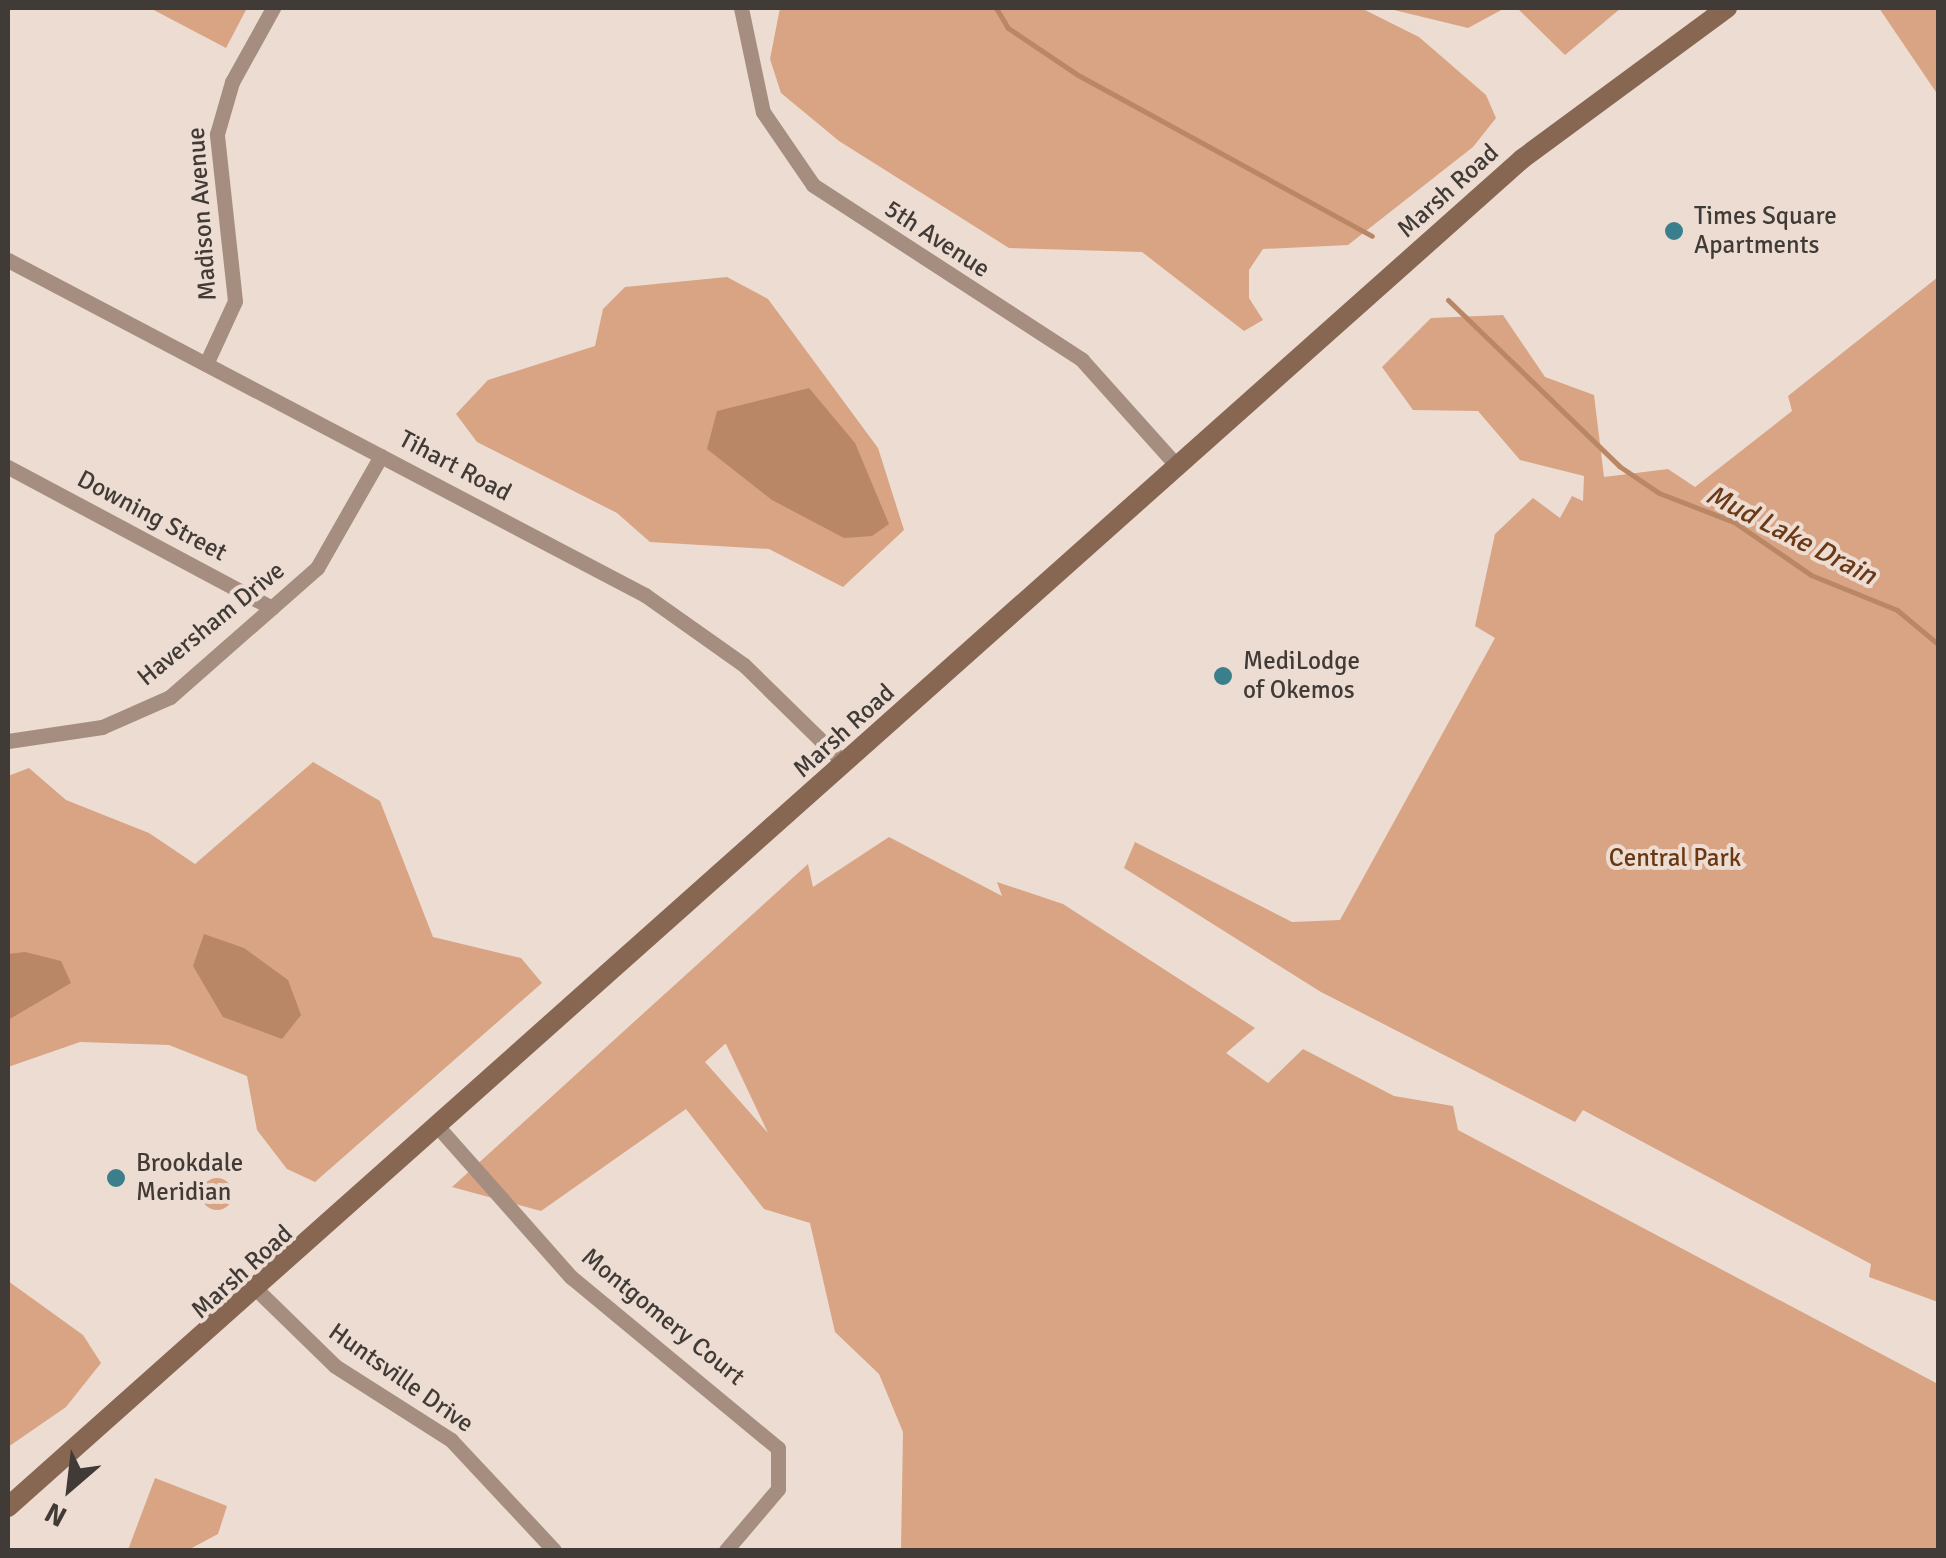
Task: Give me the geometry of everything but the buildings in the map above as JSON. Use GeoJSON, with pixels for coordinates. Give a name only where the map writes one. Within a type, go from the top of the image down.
{"type":"FeatureCollection","features":[{"type":"Feature","properties":{"kind":"main road","name":"Marsh Road"},"geometry":{"type":"LineString","coordinates":[[8,1507],[258,1291],[1522,159],[1719,10]]}},
{"type":"Feature","properties":{"kind":"street","name":"Madison Avenue"},"geometry":{"type":"LineString","coordinates":[[206,364],[236,292],[217,134],[232,82],[273,8]]}},
{"type":"Feature","properties":{"kind":"street","name":"5th Avenue"},"geometry":{"type":"LineString","coordinates":[[741,8],[762,112],[813,185],[1082,360],[1177,466]]}},
{"type":"Feature","properties":{"kind":"street","name":"Tihart Road"},"geometry":{"type":"LineString","coordinates":[[8,260],[382,456],[692,625],[845,764]]}},
{"type":"Feature","properties":{"kind":"street","name":"Haversham Drive"},"geometry":{"type":"LineString","coordinates":[[8,741],[102,726],[170,697],[326,556],[382,456]]}},
{"type":"Feature","properties":{"kind":"street","name":"Downing Street"},"geometry":{"type":"LineString","coordinates":[[8,467],[272,608]]}},
{"type":"Feature","properties":{"kind":"street","name":"Montgomery Court"},"geometry":{"type":"LineString","coordinates":[[439,1128],[571,1277],[778,1448],[778,1488],[726,1550]]}},
{"type":"Feature","properties":{"kind":"street","name":"Huntsville Drive"},"geometry":{"type":"LineString","coordinates":[[258,1291],[336,1366],[451,1440],[554,1550]]}},
{"type":"Feature","properties":{"kind":"green space"},"geometry":{"type":"Polygon","coordinates":[[[150,8],[247,8],[226,48],[150,8]]]}},
{"type":"Feature","properties":{"kind":"green space"},"geometry":{"type":"Polygon","coordinates":[[[780,8],[1361,8],[1419,37],[1486,95],[1496,118],[1473,147],[1348,245],[1263,249],[1249,270],[1249,298],[1263,320],[1244,331],[1142,252],[1009,248],[839,141],[781,93],[770,59],[780,8]]]}},
{"type":"Feature","properties":{"kind":"green space"},"geometry":{"type":"Polygon","coordinates":[[[1386,8],[1505,8],[1468,28],[1386,8]]]}},
{"type":"Feature","properties":{"kind":"green space"},"geometry":{"type":"Polygon","coordinates":[[[1517,8],[1621,8],[1565,55],[1517,8]]]}},
{"type":"Feature","properties":{"kind":"green space"},"geometry":{"type":"Polygon","coordinates":[[[1879,8],[1938,8],[1938,95],[1879,8]]]}},
{"type":"Feature","properties":{"kind":"green space"},"geometry":{"type":"Polygon","coordinates":[[[727,277],[768,299],[878,448],[904,530],[843,587],[769,549],[650,542],[617,513],[477,442],[456,414],[488,380],[595,346],[603,309],[625,287],[727,277]]]}},
{"type":"Feature","properties":{"kind":"green space","name":"Central Park"},"geometry":{"type":"Polygon","coordinates":[[[1938,277],[1938,1302],[1869,1277],[1871,1264],[1583,1110],[1575,1122],[1321,992],[1124,868],[1135,842],[1292,922],[1340,920],[1495,638],[1475,626],[1495,534],[1533,498],[1560,518],[1572,496],[1583,501],[1584,476],[1520,460],[1478,411],[1413,410],[1382,367],[1431,318],[1503,315],[1545,377],[1594,395],[1604,477],[1668,469],[1695,487],[1792,411],[1788,396],[1938,277]]]}},
{"type":"Feature","properties":{"kind":"green space"},"geometry":{"type":"Polygon","coordinates":[[[313,762],[380,801],[433,937],[521,958],[542,983],[315,1182],[287,1169],[257,1130],[247,1076],[169,1045],[80,1042],[8,1067],[8,776],[29,768],[66,800],[149,833],[195,864],[313,762]]]}},
{"type":"Feature","properties":{"kind":"green space"},"geometry":{"type":"Polygon","coordinates":[[[889,837],[1002,896],[997,882],[1063,904],[1255,1028],[1226,1053],[1268,1083],[1303,1049],[1394,1096],[1453,1106],[1458,1130],[1938,1384],[1938,1550],[901,1550],[903,1432],[879,1374],[835,1332],[810,1223],[764,1209],[686,1109],[541,1211],[452,1187],[808,864],[813,887],[889,837]],[[726,1044],[705,1062],[768,1133],[726,1044]]]}},
{"type":"Feature","properties":{"kind":"green space"},"geometry":{"type":"Polygon","coordinates":[[[217,1178],[228,1183],[233,1194],[228,1205],[217,1210],[206,1205],[201,1194],[206,1183],[217,1178]]]}},
{"type":"Feature","properties":{"kind":"green space"},"geometry":{"type":"Polygon","coordinates":[[[8,1281],[83,1335],[101,1363],[66,1407],[8,1447],[8,1281]]]}},
{"type":"Feature","properties":{"kind":"green space"},"geometry":{"type":"Polygon","coordinates":[[[155,1478],[227,1506],[218,1534],[188,1550],[128,1550],[155,1478]]]}},
{"type":"Feature","properties":{"kind":"shaded area"},"geometry":{"type":"Polygon","coordinates":[[[809,388],[855,443],[889,524],[872,536],[844,538],[772,500],[707,449],[717,411],[809,388]]]}},
{"type":"Feature","properties":{"kind":"shaded area"},"geometry":{"type":"Polygon","coordinates":[[[204,934],[244,948],[288,980],[301,1015],[282,1039],[223,1017],[193,966],[204,934]]]}},
{"type":"Feature","properties":{"kind":"shaded area"},"geometry":{"type":"Polygon","coordinates":[[[25,952],[61,961],[71,983],[8,1020],[8,954],[25,952]]]}},
{"type":"Feature","properties":{"kind":"waterway","name":"Mud Lake Drain"},"geometry":{"type":"LineString","coordinates":[[996,8],[1008,28],[1078,75],[1372,236]]}},
{"type":"Feature","properties":{"kind":"waterway","name":"Mud Lake Drain"},"geometry":{"type":"LineString","coordinates":[[1448,300],[1619,466],[1659,493],[1734,522],[1811,575],[1897,610],[1938,644]]}},
{"type":"Feature","properties":{"kind":"place","name":"Times Square Apartments"},"geometry":{"type":"Point","coordinates":[1674,231]}},
{"type":"Feature","properties":{"kind":"place","name":"MediLodge of Okemos"},"geometry":{"type":"Point","coordinates":[1223,676]}},
{"type":"Feature","properties":{"kind":"place","name":"Brookdale Meridian"},"geometry":{"type":"Point","coordinates":[116,1178]}}]}
